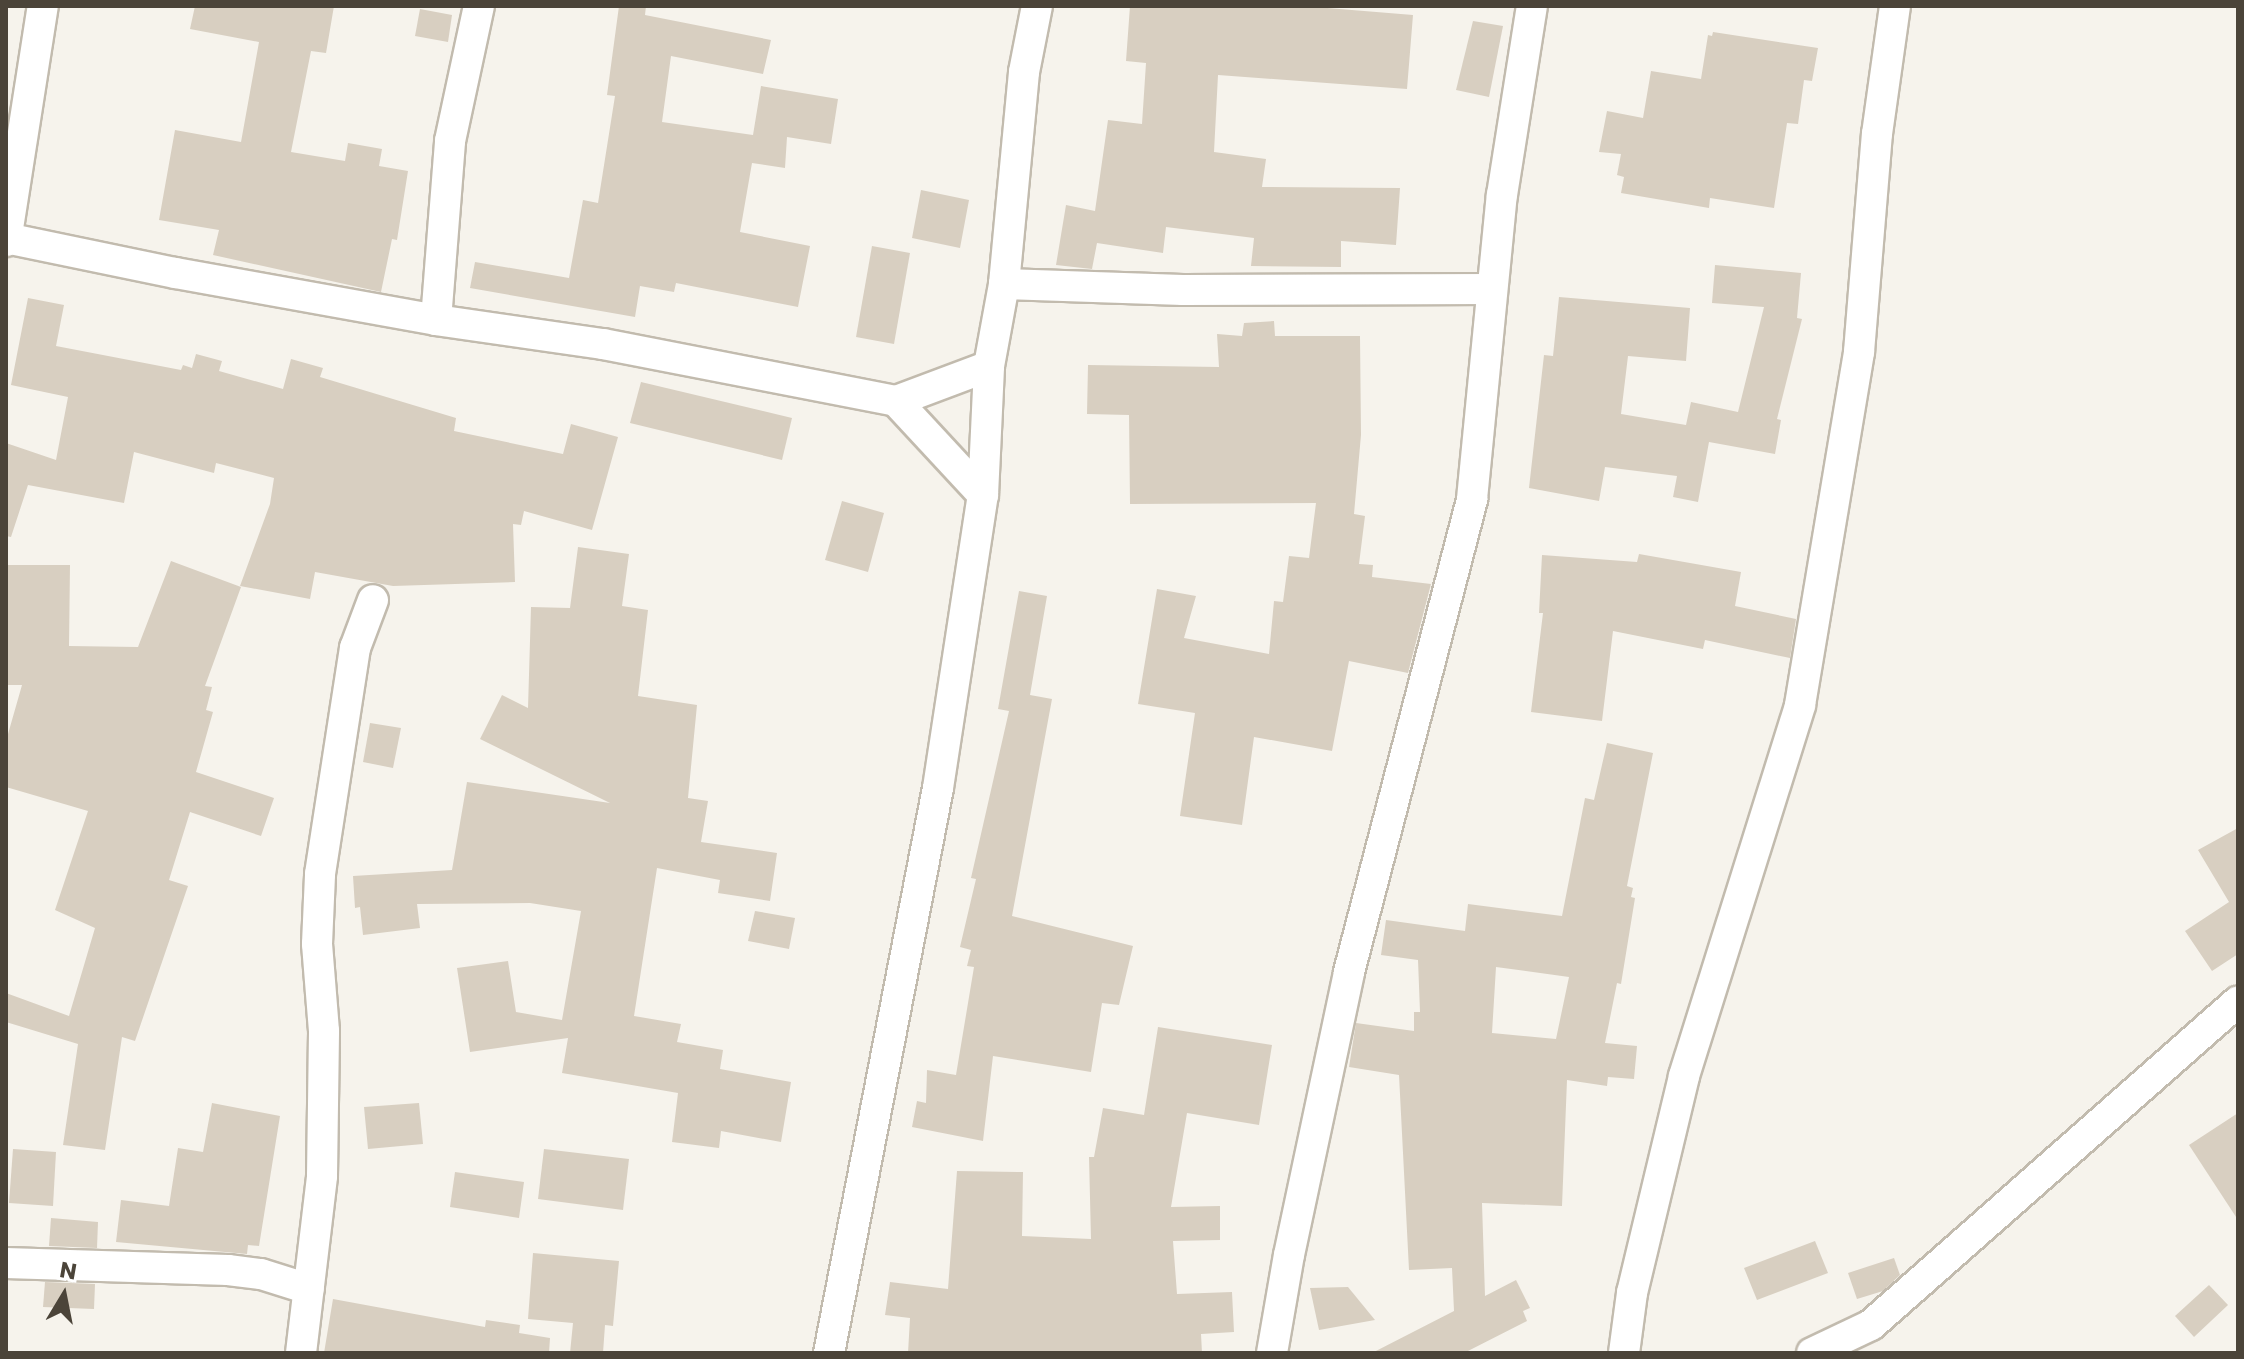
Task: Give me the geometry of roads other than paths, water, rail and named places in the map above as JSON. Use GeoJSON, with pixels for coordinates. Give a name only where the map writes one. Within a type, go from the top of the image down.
{"type":"FeatureCollection","features":[{"type":"Feature","properties":{"kind":"street"},"geometry":{"type":"LineString","coordinates":[[43,6],[6,239],[436,320],[603,344],[896,401],[989,366]]}},
{"type":"Feature","properties":{"kind":"street"},"geometry":{"type":"LineString","coordinates":[[436,320],[450,141],[479,6]]}},
{"type":"Feature","properties":{"kind":"street"},"geometry":{"type":"LineString","coordinates":[[829,1353],[938,788],[983,495],[989,366],[1004,284],[1024,72],[1037,6]]}},
{"type":"Feature","properties":{"kind":"street"},"geometry":{"type":"LineString","coordinates":[[1272,1353],[1289,1255],[1349,972],[1472,499],[1502,195],[1532,6]]}},
{"type":"Feature","properties":{"kind":"street"},"geometry":{"type":"LineString","coordinates":[[1624,1353],[1632,1293],[1684,1076],[1800,705],[1859,352],[1877,134],[1895,6]]}},
{"type":"Feature","properties":{"kind":"street"},"geometry":{"type":"LineString","coordinates":[[1004,284],[1183,290],[1492,289]]}},
{"type":"Feature","properties":{"kind":"street"},"geometry":{"type":"LineString","coordinates":[[896,401],[983,495]]}},
{"type":"Feature","properties":{"kind":"street"},"geometry":{"type":"LineString","coordinates":[[301,1353],[322,1176],[324,1031],[317,944],[320,874],[355,648],[373,600]]}},
{"type":"Feature","properties":{"kind":"street"},"geometry":{"type":"LineString","coordinates":[[1812,1353],[1871,1325],[2238,1002]]}},
{"type":"Feature","properties":{"kind":"street"},"geometry":{"type":"LineString","coordinates":[[6,1263],[228,1270],[261,1274],[309,1289]]}}]}
